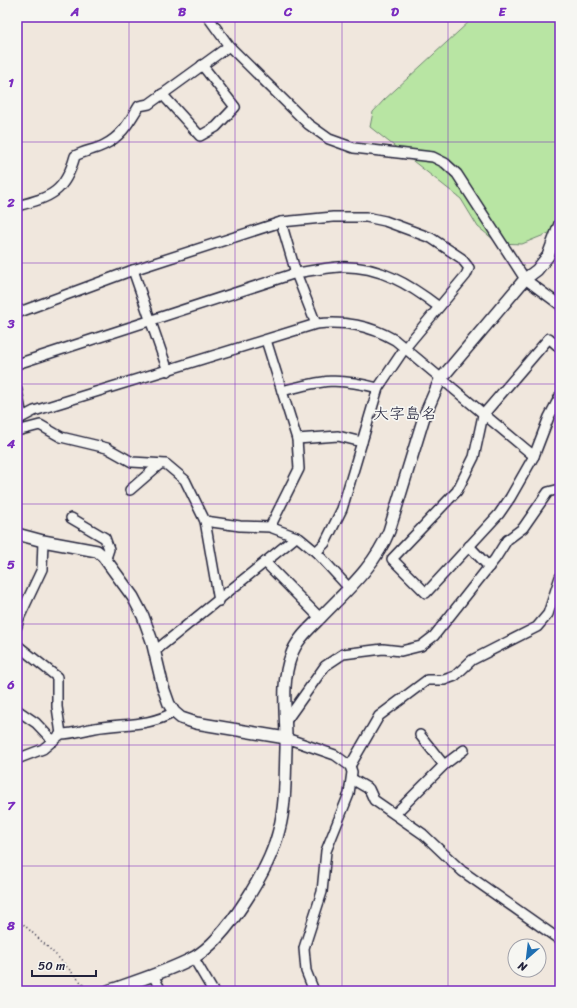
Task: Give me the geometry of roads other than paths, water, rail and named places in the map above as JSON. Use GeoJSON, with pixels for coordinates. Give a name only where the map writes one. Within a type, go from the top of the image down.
{"type":"FeatureCollection","features":[{"type":"Feature","properties":{"kind":"street"},"geometry":{"type":"LineString","coordinates":[[208,17],[229,46],[308,124],[329,139],[354,148],[426,156],[445,163],[457,174],[525,279],[560,305]]}},
{"type":"Feature","properties":{"kind":"street"},"geometry":{"type":"LineString","coordinates":[[17,206],[35,202],[63,186],[70,175],[75,156],[84,151],[104,145],[123,132],[139,106],[149,104],[229,46]]}},
{"type":"Feature","properties":{"kind":"street"},"geometry":{"type":"LineString","coordinates":[[162,94],[200,136],[216,126],[235,107],[202,65]]}},
{"type":"Feature","properties":{"kind":"street"},"geometry":{"type":"LineString","coordinates":[[17,313],[133,270],[281,222],[333,217],[366,217],[385,221],[431,238],[462,258],[469,268],[466,275],[405,348],[378,388],[338,520],[325,543],[316,552]]}},
{"type":"Feature","properties":{"kind":"street"},"geometry":{"type":"LineString","coordinates":[[281,222],[296,273],[316,324]]}},
{"type":"Feature","properties":{"kind":"street"},"geometry":{"type":"LineString","coordinates":[[108,991],[153,975],[193,957],[209,946],[230,924],[263,869],[275,845],[280,828],[283,803],[286,738],[286,670],[289,660],[299,640],[370,566],[384,543],[427,407],[440,380],[525,279],[538,270],[548,256],[560,224]]}},
{"type":"Feature","properties":{"kind":"street"},"geometry":{"type":"LineString","coordinates":[[17,364],[150,322],[296,273],[338,267],[372,270],[408,285],[439,307]]}},
{"type":"Feature","properties":{"kind":"street"},"geometry":{"type":"LineString","coordinates":[[133,270],[168,371]]}},
{"type":"Feature","properties":{"kind":"street"},"geometry":{"type":"LineString","coordinates":[[17,390],[19,418],[34,411],[168,371],[316,324],[340,322],[369,327],[382,333],[405,348],[440,380],[534,456]]}},
{"type":"Feature","properties":{"kind":"street"},"geometry":{"type":"LineString","coordinates":[[560,348],[549,338],[483,415],[474,457],[457,490],[392,559],[426,593],[499,514],[534,456],[549,417],[560,396]]}},
{"type":"Feature","properties":{"kind":"street"},"geometry":{"type":"LineString","coordinates":[[266,340],[297,439],[299,469],[270,527]]}},
{"type":"Feature","properties":{"kind":"street"},"geometry":{"type":"LineString","coordinates":[[282,391],[325,380],[348,381],[378,388]]}},
{"type":"Feature","properties":{"kind":"street"},"geometry":{"type":"LineString","coordinates":[[17,431],[40,425],[61,437],[107,448],[132,462],[166,464],[185,480],[205,521],[219,601]]}},
{"type":"Feature","properties":{"kind":"street"},"geometry":{"type":"LineString","coordinates":[[297,439],[338,436],[362,442]]}},
{"type":"Feature","properties":{"kind":"street"},"geometry":{"type":"LineString","coordinates":[[130,490],[160,464]]}},
{"type":"Feature","properties":{"kind":"street"},"geometry":{"type":"LineString","coordinates":[[286,721],[325,666],[343,654],[383,649],[401,650],[421,646],[434,636],[489,567],[507,540],[522,528],[548,492],[560,489]]}},
{"type":"Feature","properties":{"kind":"street"},"geometry":{"type":"LineString","coordinates":[[71,518],[105,538],[109,549],[106,558]]}},
{"type":"Feature","properties":{"kind":"street"},"geometry":{"type":"LineString","coordinates":[[205,521],[240,526],[270,527],[296,537],[316,552],[349,588]]}},
{"type":"Feature","properties":{"kind":"street"},"geometry":{"type":"LineString","coordinates":[[17,534],[43,541],[97,551],[106,558],[133,597],[142,616],[155,651],[163,687],[169,704],[174,712],[181,718],[196,723],[286,738],[330,753],[350,766]]}},
{"type":"Feature","properties":{"kind":"street"},"geometry":{"type":"LineString","coordinates":[[155,651],[219,601],[296,537]]}},
{"type":"Feature","properties":{"kind":"street"},"geometry":{"type":"LineString","coordinates":[[17,626],[21,602],[42,569],[43,541]]}},
{"type":"Feature","properties":{"kind":"street"},"geometry":{"type":"LineString","coordinates":[[468,546],[489,567]]}},
{"type":"Feature","properties":{"kind":"street"},"geometry":{"type":"LineString","coordinates":[[266,562],[320,618]]}},
{"type":"Feature","properties":{"kind":"street"},"geometry":{"type":"LineString","coordinates":[[314,991],[306,971],[304,948],[322,892],[326,851],[349,794],[352,779],[350,766],[379,716],[427,680],[444,680],[455,676],[472,660],[537,627],[548,614],[560,577]]}},
{"type":"Feature","properties":{"kind":"street"},"geometry":{"type":"LineString","coordinates":[[17,645],[57,677],[57,707],[61,734]]}},
{"type":"Feature","properties":{"kind":"street"},"geometry":{"type":"LineString","coordinates":[[17,710],[36,723],[53,741]]}},
{"type":"Feature","properties":{"kind":"street"},"geometry":{"type":"LineString","coordinates":[[17,759],[44,749],[61,734],[74,734],[95,728],[147,723],[174,712]]}},
{"type":"Feature","properties":{"kind":"street"},"geometry":{"type":"LineString","coordinates":[[420,736],[444,765]]}},
{"type":"Feature","properties":{"kind":"street"},"geometry":{"type":"LineString","coordinates":[[395,814],[444,765],[464,750]]}},
{"type":"Feature","properties":{"kind":"street"},"geometry":{"type":"LineString","coordinates":[[352,779],[369,789],[374,800],[423,834],[462,871],[560,940]]}},
{"type":"Feature","properties":{"kind":"street"},"geometry":{"type":"LineString","coordinates":[[193,957],[213,991]]}},
{"type":"Feature","properties":{"kind":"street"},"geometry":{"type":"LineString","coordinates":[[153,975],[161,991]]}},
{"type":"Feature","properties":{"kind":"district","name":"大字島名"},"geometry":{"type":"Point","coordinates":[405,413]}}]}
